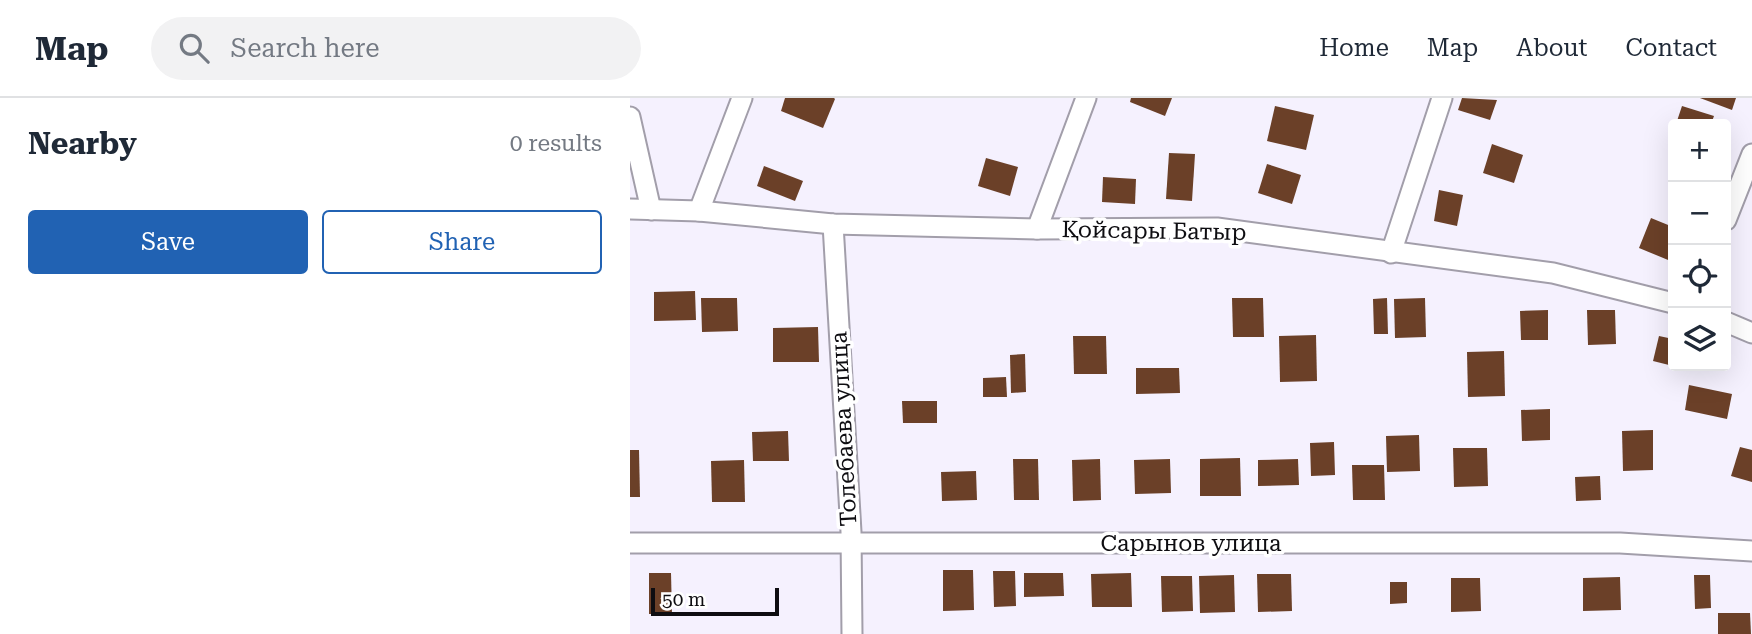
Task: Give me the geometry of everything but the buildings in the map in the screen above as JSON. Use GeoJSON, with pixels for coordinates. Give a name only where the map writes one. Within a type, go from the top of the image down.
{"type":"FeatureCollection","features":[{"type":"Feature","properties":{"kind":"street"},"geometry":{"type":"LineString","coordinates":[[699,211],[742,98]]}},
{"type":"Feature","properties":{"kind":"street"},"geometry":{"type":"LineString","coordinates":[[1037,229],[1086,98]]}},
{"type":"Feature","properties":{"kind":"street"},"geometry":{"type":"LineString","coordinates":[[1391,253],[1442,98]]}},
{"type":"Feature","properties":{"kind":"street"},"geometry":{"type":"LineString","coordinates":[[630,117],[651,210]]}},
{"type":"Feature","properties":{"kind":"street"},"geometry":{"type":"LineString","coordinates":[[1731,207],[1752,154]]}},
{"type":"Feature","properties":{"kind":"street","name":"Қойсары Батыр"},"geometry":{"type":"LineString","coordinates":[[630,209],[699,211],[833,224],[1037,229],[1217,228],[1553,273],[1668,302]]}},
{"type":"Feature","properties":{"kind":"street","name":"Толебаева улица"},"geometry":{"type":"LineString","coordinates":[[833,224],[851,544],[852,634]]}},
{"type":"Feature","properties":{"kind":"street"},"geometry":{"type":"LineString","coordinates":[[1731,324],[1752,333]]}},
{"type":"Feature","properties":{"kind":"street","name":"Сарынов улица"},"geometry":{"type":"LineString","coordinates":[[630,543],[1620,543],[1752,551]]}}]}
